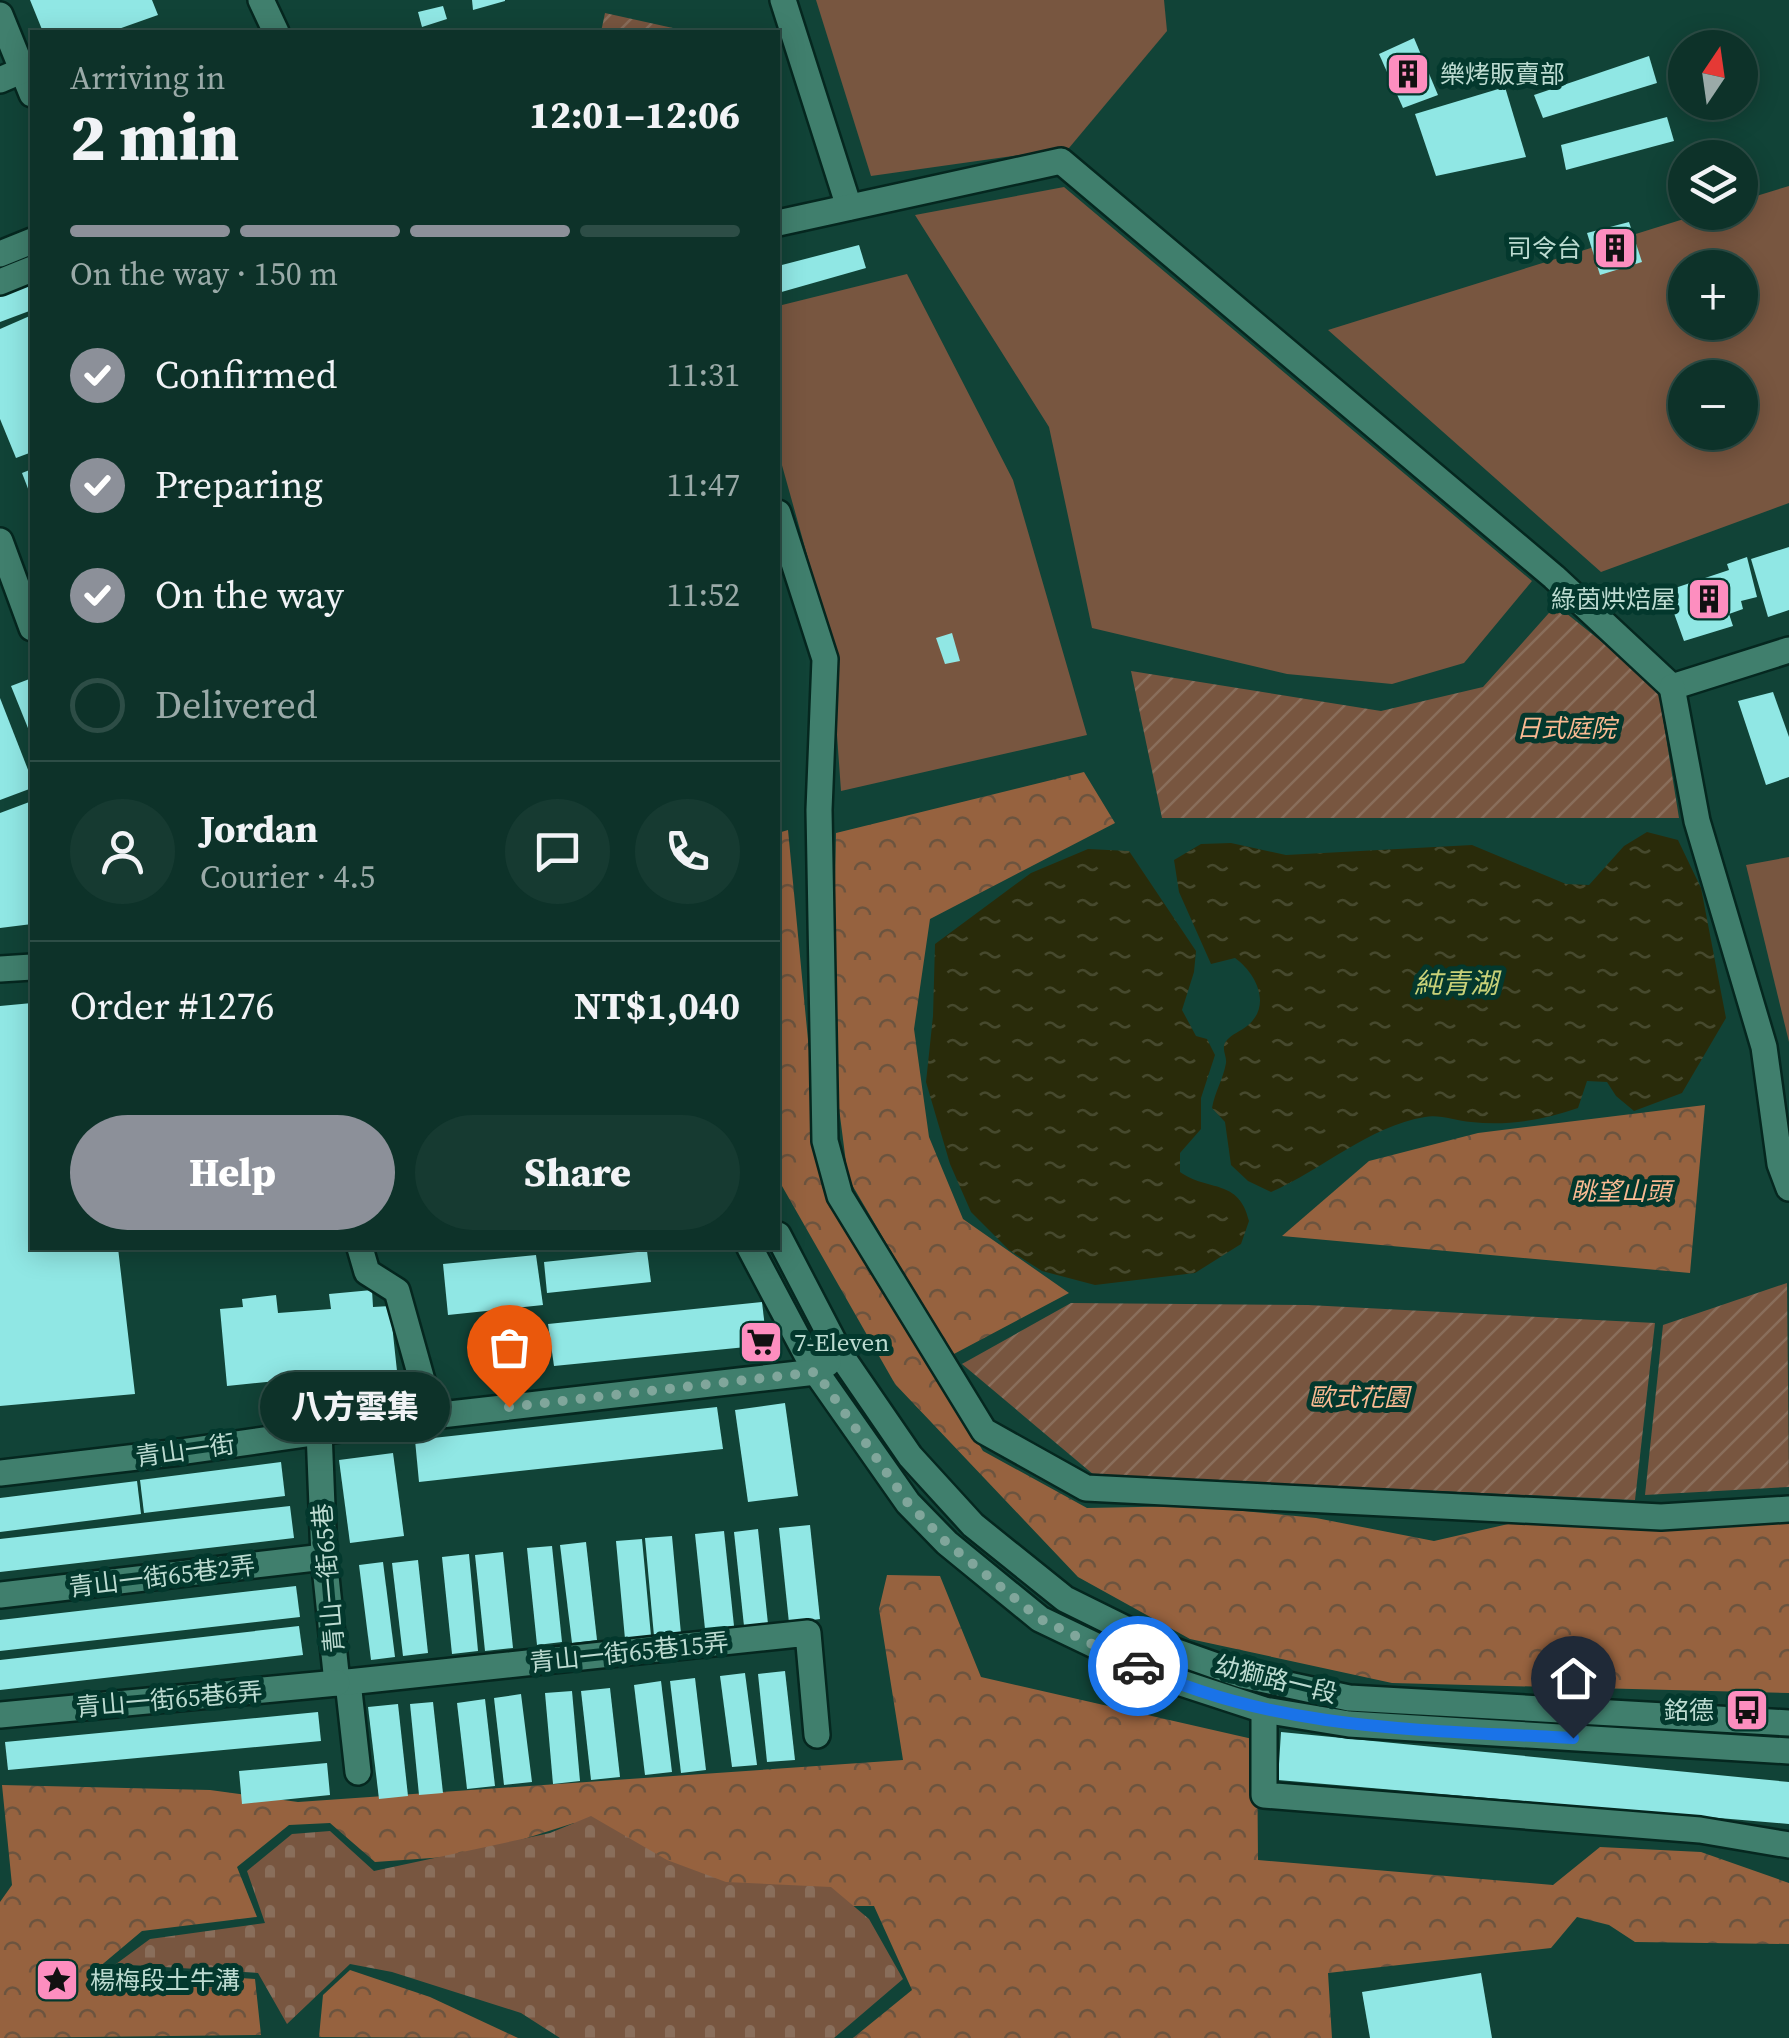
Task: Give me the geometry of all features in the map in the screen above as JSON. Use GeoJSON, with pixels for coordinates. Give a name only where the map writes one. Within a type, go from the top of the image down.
{"type":"FeatureCollection","features":[{"type":"Feature","properties":{"kind":"street"},"geometry":{"type":"LineString","coordinates":[[262,0],[275,30]]}},
{"type":"Feature","properties":{"kind":"street"},"geometry":{"type":"LineString","coordinates":[[783,0],[849,207]]}},
{"type":"Feature","properties":{"kind":"street"},"geometry":{"type":"LineString","coordinates":[[0,15],[19,81]]}},
{"type":"Feature","properties":{"kind":"street"},"geometry":{"type":"LineString","coordinates":[[780,223],[1061,161],[1554,577],[1672,687],[1696,822],[1764,1048],[1780,1164],[1789,1188]]}},
{"type":"Feature","properties":{"kind":"street"},"geometry":{"type":"LineString","coordinates":[[0,254],[30,241]]}},
{"type":"Feature","properties":{"kind":"street"},"geometry":{"type":"LineString","coordinates":[[0,282],[30,270]]}},
{"type":"Feature","properties":{"kind":"street"},"geometry":{"type":"LineString","coordinates":[[780,519],[825,659],[819,810],[825,1141],[840,1196],[984,1431],[1086,1488],[1661,1518],[1789,1509]]}},
{"type":"Feature","properties":{"kind":"street"},"geometry":{"type":"LineString","coordinates":[[0,541],[30,623]]}},
{"type":"Feature","properties":{"kind":"street"},"geometry":{"type":"LineString","coordinates":[[1672,687],[1789,650]]}},
{"type":"Feature","properties":{"kind":"street"},"geometry":{"type":"LineString","coordinates":[[0,968],[30,967]]}},
{"type":"Feature","properties":{"kind":"street","name":"幼獅路一段"},"geometry":{"type":"LineString","coordinates":[[780,1239],[840,1354],[910,1456],[973,1526],[1065,1598],[1160,1646],[1242,1675],[1349,1698],[1789,1723]]}},
{"type":"Feature","properties":{"kind":"street"},"geometry":{"type":"LineString","coordinates":[[361,1250],[367,1272],[397,1291],[432,1416]]}},
{"type":"Feature","properties":{"kind":"street","name":"幼獅路一段"},"geometry":{"type":"LineString","coordinates":[[751,1250],[816,1372],[908,1503],[946,1542],[1040,1619],[1157,1675],[1264,1710],[1348,1724],[1789,1750]]}},
{"type":"Feature","properties":{"kind":"street"},"geometry":{"type":"LineString","coordinates":[[816,1372],[840,1354]]}},
{"type":"Feature","properties":{"kind":"street","name":"青山一街"},"geometry":{"type":"LineString","coordinates":[[0,1473],[432,1416],[816,1372]]}},
{"type":"Feature","properties":{"kind":"street","name":"青山一街65巷"},"geometry":{"type":"LineString","coordinates":[[319,1431],[324,1557],[358,1772]]}},
{"type":"Feature","properties":{"kind":"street","name":"青山一街65巷2弄"},"geometry":{"type":"LineString","coordinates":[[0,1595],[324,1557]]}},
{"type":"Feature","properties":{"kind":"street","name":"青山一街65巷15弄"},"geometry":{"type":"LineString","coordinates":[[343,1682],[808,1633],[816,1735]]}},
{"type":"Feature","properties":{"kind":"street","name":"青山一街65巷6弄"},"geometry":{"type":"LineString","coordinates":[[0,1715],[343,1682]]}},
{"type":"Feature","properties":{"kind":"street"},"geometry":{"type":"LineString","coordinates":[[1264,1710],[1264,1796],[1700,1830],[1789,1845]]}},
{"type":"Feature","properties":{"kind":"green space"},"geometry":{"type":"Polygon","coordinates":[[[816,0],[1164,0],[1167,31],[1069,148],[871,176],[816,0]]]}},
{"type":"Feature","properties":{"kind":"green space"},"geometry":{"type":"Polygon","coordinates":[[[605,13],[682,30],[601,30],[605,13]]]}},
{"type":"Feature","properties":{"kind":"green space"},"geometry":{"type":"Polygon","coordinates":[[[1789,186],[1789,503],[1601,572],[1328,330],[1668,224],[1668,230],[1758,230],[1758,195],[1789,186]]]}},
{"type":"Feature","properties":{"kind":"green space"},"geometry":{"type":"Polygon","coordinates":[[[1064,187],[1532,581],[1464,663],[1392,684],[1287,674],[1092,628],[1049,427],[915,215],[1064,187]]]}},
{"type":"Feature","properties":{"kind":"green space"},"geometry":{"type":"Polygon","coordinates":[[[907,274],[1013,480],[1087,735],[841,791],[830,637],[780,458],[780,306],[907,274]]]}},
{"type":"Feature","properties":{"kind":"green space","name":"日式庭院"},"geometry":{"type":"Polygon","coordinates":[[[1556,605],[1658,687],[1679,818],[1162,818],[1131,671],[1381,711],[1483,687],[1556,605]]]}},
{"type":"Feature","properties":{"kind":"green space"},"geometry":{"type":"Polygon","coordinates":[[[1084,772],[1115,823],[930,919],[914,1029],[929,1137],[963,1219],[1069,1293],[952,1355],[848,1178],[832,1054],[836,833],[1084,772]]]}},
{"type":"Feature","properties":{"kind":"green space"},"geometry":{"type":"Polygon","coordinates":[[[788,830],[822,1187],[983,1451],[1087,1508],[1190,1506],[1316,1518],[1434,1541],[1517,1522],[1789,1513],[1789,1693],[1392,1683],[1190,1639],[1078,1577],[895,1384],[780,1183],[780,832],[788,830]]]}},
{"type":"Feature","properties":{"kind":"green space"},"geometry":{"type":"Polygon","coordinates":[[[1789,857],[1789,1042],[1746,865],[1789,857]]]}},
{"type":"Feature","properties":{"kind":"green space","name":"眺望山頭"},"geometry":{"type":"Polygon","coordinates":[[[1705,1105],[1690,1273],[1282,1236],[1369,1161],[1478,1133],[1705,1105]]]}},
{"type":"Feature","properties":{"kind":"green space"},"geometry":{"type":"Polygon","coordinates":[[[1787,1283],[1789,1487],[1645,1495],[1663,1325],[1787,1283]]]}},
{"type":"Feature","properties":{"kind":"green space","name":"歐式花園"},"geometry":{"type":"Polygon","coordinates":[[[1071,1303],[1308,1305],[1655,1323],[1635,1500],[1094,1475],[962,1364],[1071,1303]]]}},
{"type":"Feature","properties":{"kind":"green space"},"geometry":{"type":"Polygon","coordinates":[[[887,1575],[940,1576],[981,1677],[1257,1740],[1258,1860],[1553,1885],[1600,1847],[1701,1852],[1789,1883],[1789,1944],[1635,1942],[1609,1925],[1577,1917],[1551,1948],[1328,1973],[1332,2038],[853,2038],[912,1990],[874,1906],[781,1906],[631,1864],[574,1823],[474,1855],[375,1862],[330,1823],[289,1825],[237,1867],[257,1917],[142,1931],[98,1968],[255,1979],[261,2035],[0,2038],[0,1902],[12,1885],[2,1785],[210,1790],[298,1802],[903,1760],[879,1609],[887,1575]]]}},
{"type":"Feature","properties":{"kind":"green space"},"geometry":{"type":"Polygon","coordinates":[[[591,1816],[667,1860],[726,1882],[831,1887],[869,1919],[903,1979],[834,2038],[560,2038],[521,2013],[392,1972],[350,1964],[287,2024],[258,1973],[116,1964],[150,1939],[265,1923],[247,1871],[292,1834],[330,1831],[374,1871],[550,1833],[591,1816]]]}},
{"type":"Feature","properties":{"kind":"green space"},"geometry":{"type":"Polygon","coordinates":[[[350,1970],[430,1997],[518,2038],[319,2037],[323,1995],[350,1970]]]}},
{"type":"Feature","properties":{"kind":"water","name":"純青湖"},"geometry":{"type":"Polygon","coordinates":[[[1647,832],[1678,840],[1701,888],[1726,1018],[1682,1093],[1634,1111],[1607,1082],[1587,1081],[1578,1108],[1552,1116],[1499,1123],[1436,1116],[1404,1122],[1365,1139],[1271,1192],[1248,1181],[1231,1165],[1225,1122],[1212,1108],[1226,1063],[1225,1043],[1255,1018],[1259,990],[1235,958],[1211,964],[1179,892],[1174,860],[1201,844],[1231,843],[1286,855],[1472,845],[1566,884],[1589,885],[1624,846],[1647,832]]]}},
{"type":"Feature","properties":{"kind":"water"},"geometry":{"type":"Polygon","coordinates":[[[1088,849],[1129,851],[1196,951],[1182,1010],[1196,1036],[1207,1039],[1215,1055],[1201,1098],[1201,1129],[1180,1153],[1180,1172],[1230,1192],[1244,1207],[1249,1221],[1241,1244],[1195,1273],[1095,1285],[1042,1271],[1009,1250],[971,1212],[950,1164],[926,1082],[935,944],[1031,873],[1088,849]]]}},
{"type":"Feature","properties":{"kind":"building"},"geometry":{"type":"Polygon","coordinates":[[[30,0],[152,0],[158,15],[116,30],[42,30],[30,0]]]}},
{"type":"Feature","properties":{"kind":"building"},"geometry":{"type":"Polygon","coordinates":[[[472,0],[505,0],[505,1],[473,10],[472,0]]]}},
{"type":"Feature","properties":{"kind":"building"},"geometry":{"type":"Polygon","coordinates":[[[443,6],[447,19],[422,27],[418,12],[443,6]]]}},
{"type":"Feature","properties":{"kind":"building","name":"樂烤販賣部"},"geometry":{"type":"Polygon","coordinates":[[[1414,38],[1438,95],[1403,108],[1379,54],[1414,38]]]}},
{"type":"Feature","properties":{"kind":"building"},"geometry":{"type":"Polygon","coordinates":[[[1649,56],[1657,83],[1543,118],[1534,95],[1649,56]]]}},
{"type":"Feature","properties":{"kind":"building"},"geometry":{"type":"Polygon","coordinates":[[[1505,87],[1526,157],[1436,176],[1415,114],[1505,87]]]}},
{"type":"Feature","properties":{"kind":"building"},"geometry":{"type":"Polygon","coordinates":[[[1667,117],[1674,140],[1566,170],[1561,145],[1667,117]]]}},
{"type":"Feature","properties":{"kind":"building","name":"司令台"},"geometry":{"type":"Polygon","coordinates":[[[1629,222],[1642,262],[1600,275],[1587,233],[1629,222]]]}},
{"type":"Feature","properties":{"kind":"building"},"geometry":{"type":"Polygon","coordinates":[[[859,245],[866,268],[780,292],[780,265],[859,245]]]}},
{"type":"Feature","properties":{"kind":"building"},"geometry":{"type":"Polygon","coordinates":[[[30,284],[30,311],[0,322],[0,296],[30,284]]]}},
{"type":"Feature","properties":{"kind":"building"},"geometry":{"type":"Polygon","coordinates":[[[30,316],[30,453],[16,458],[0,419],[0,329],[30,316]]]}},
{"type":"Feature","properties":{"kind":"building"},"geometry":{"type":"Polygon","coordinates":[[[30,470],[30,494],[22,473],[30,470]]]}},
{"type":"Feature","properties":{"kind":"building"},"geometry":{"type":"Polygon","coordinates":[[[1789,547],[1789,610],[1768,617],[1751,559],[1789,547]]]}},
{"type":"Feature","properties":{"kind":"building","name":"綠茵烘焙屋"},"geometry":{"type":"Polygon","coordinates":[[[1747,557],[1757,597],[1741,601],[1743,609],[1729,614],[1733,626],[1684,641],[1666,591],[1729,570],[1727,564],[1747,557]]]}},
{"type":"Feature","properties":{"kind":"building"},"geometry":{"type":"Polygon","coordinates":[[[952,633],[960,661],[945,664],[936,638],[952,633]]]}},
{"type":"Feature","properties":{"kind":"building"},"geometry":{"type":"Polygon","coordinates":[[[30,679],[30,733],[11,686],[30,679]]]}},
{"type":"Feature","properties":{"kind":"building"},"geometry":{"type":"Polygon","coordinates":[[[1773,692],[1789,737],[1789,777],[1766,785],[1738,701],[1773,692]]]}},
{"type":"Feature","properties":{"kind":"building"},"geometry":{"type":"Polygon","coordinates":[[[0,698],[30,775],[30,789],[0,800],[0,698]]]}},
{"type":"Feature","properties":{"kind":"building"},"geometry":{"type":"Polygon","coordinates":[[[30,802],[30,924],[0,928],[0,813],[30,802]]]}},
{"type":"Feature","properties":{"kind":"building"},"geometry":{"type":"Polygon","coordinates":[[[30,1003],[30,1250],[118,1250],[135,1394],[0,1406],[0,1006],[30,1003]]]}},
{"type":"Feature","properties":{"kind":"building"},"geometry":{"type":"Polygon","coordinates":[[[647,1251],[651,1282],[547,1293],[544,1262],[647,1251]]]}},
{"type":"Feature","properties":{"kind":"building"},"geometry":{"type":"Polygon","coordinates":[[[536,1255],[543,1305],[448,1315],[443,1264],[536,1255]]]}},
{"type":"Feature","properties":{"kind":"building"},"geometry":{"type":"Polygon","coordinates":[[[372,1290],[373,1307],[390,1306],[397,1371],[335,1376],[336,1391],[307,1394],[306,1378],[227,1386],[220,1309],[243,1307],[242,1299],[276,1295],[278,1313],[331,1309],[329,1294],[372,1290]]]}},
{"type":"Feature","properties":{"kind":"building"},"geometry":{"type":"Polygon","coordinates":[[[762,1302],[767,1345],[554,1366],[548,1324],[762,1302]]]}},
{"type":"Feature","properties":{"kind":"building"},"geometry":{"type":"Polygon","coordinates":[[[504,1310],[520,1317],[527,1333],[520,1349],[504,1356],[488,1349],[481,1333],[488,1317],[504,1310]]]}},
{"type":"Feature","properties":{"kind":"building"},"geometry":{"type":"Polygon","coordinates":[[[785,1403],[798,1496],[748,1502],[735,1410],[785,1403]]]}},
{"type":"Feature","properties":{"kind":"building"},"geometry":{"type":"Polygon","coordinates":[[[717,1407],[723,1449],[419,1482],[415,1440],[717,1407]]]}},
{"type":"Feature","properties":{"kind":"building"},"geometry":{"type":"Polygon","coordinates":[[[393,1453],[404,1536],[350,1543],[339,1460],[393,1453]]]}},
{"type":"Feature","properties":{"kind":"building"},"geometry":{"type":"Polygon","coordinates":[[[281,1462],[285,1496],[144,1513],[140,1480],[281,1462]]]}},
{"type":"Feature","properties":{"kind":"building"},"geometry":{"type":"Polygon","coordinates":[[[137,1481],[141,1514],[0,1532],[0,1498],[137,1481]]]}},
{"type":"Feature","properties":{"kind":"building"},"geometry":{"type":"Polygon","coordinates":[[[290,1506],[294,1538],[0,1572],[0,1539],[290,1506]]]}},
{"type":"Feature","properties":{"kind":"building"},"geometry":{"type":"Polygon","coordinates":[[[810,1525],[820,1619],[789,1623],[779,1528],[810,1525]]]}},
{"type":"Feature","properties":{"kind":"building"},"geometry":{"type":"Polygon","coordinates":[[[758,1529],[768,1624],[744,1626],[734,1532],[758,1529]]]}},
{"type":"Feature","properties":{"kind":"building"},"geometry":{"type":"Polygon","coordinates":[[[724,1531],[734,1626],[705,1629],[695,1534],[724,1531]]]}},
{"type":"Feature","properties":{"kind":"building"},"geometry":{"type":"Polygon","coordinates":[[[672,1536],[681,1634],[654,1636],[645,1538],[672,1536]]]}},
{"type":"Feature","properties":{"kind":"building"},"geometry":{"type":"Polygon","coordinates":[[[642,1539],[651,1636],[625,1639],[616,1541],[642,1539]]]}},
{"type":"Feature","properties":{"kind":"building"},"geometry":{"type":"Polygon","coordinates":[[[586,1542],[597,1640],[572,1643],[560,1545],[586,1542]]]}},
{"type":"Feature","properties":{"kind":"building"},"geometry":{"type":"Polygon","coordinates":[[[552,1546],[562,1642],[537,1645],[527,1548],[552,1546]]]}},
{"type":"Feature","properties":{"kind":"building"},"geometry":{"type":"Polygon","coordinates":[[[503,1552],[513,1648],[485,1651],[475,1555],[503,1552]]]}},
{"type":"Feature","properties":{"kind":"building"},"geometry":{"type":"Polygon","coordinates":[[[469,1554],[478,1651],[452,1654],[442,1557],[469,1554]]]}},
{"type":"Feature","properties":{"kind":"building"},"geometry":{"type":"Polygon","coordinates":[[[418,1560],[428,1653],[403,1656],[392,1563],[418,1560]]]}},
{"type":"Feature","properties":{"kind":"building"},"geometry":{"type":"Polygon","coordinates":[[[383,1562],[395,1657],[371,1660],[359,1565],[383,1562]]]}},
{"type":"Feature","properties":{"kind":"building"},"geometry":{"type":"Polygon","coordinates":[[[296,1586],[300,1617],[0,1651],[0,1620],[296,1586]]]}},
{"type":"Feature","properties":{"kind":"building"},"geometry":{"type":"Polygon","coordinates":[[[299,1626],[303,1655],[0,1690],[0,1660],[299,1626]]]}},
{"type":"Feature","properties":{"kind":"building"},"geometry":{"type":"Polygon","coordinates":[[[785,1671],[795,1760],[767,1762],[758,1674],[785,1671]]]}},
{"type":"Feature","properties":{"kind":"building"},"geometry":{"type":"Polygon","coordinates":[[[745,1673],[757,1765],[732,1767],[720,1676],[745,1673]]]}},
{"type":"Feature","properties":{"kind":"building"},"geometry":{"type":"Polygon","coordinates":[[[695,1678],[706,1770],[681,1773],[670,1681],[695,1678]]]}},
{"type":"Feature","properties":{"kind":"building"},"geometry":{"type":"Polygon","coordinates":[[[661,1681],[672,1772],[645,1775],[634,1685],[661,1681]]]}},
{"type":"Feature","properties":{"kind":"building"},"geometry":{"type":"Polygon","coordinates":[[[610,1688],[620,1777],[591,1780],[581,1691],[610,1688]]]}},
{"type":"Feature","properties":{"kind":"building"},"geometry":{"type":"Polygon","coordinates":[[[572,1691],[580,1781],[553,1784],[545,1693],[572,1691]]]}},
{"type":"Feature","properties":{"kind":"building"},"geometry":{"type":"Polygon","coordinates":[[[521,1694],[532,1782],[504,1785],[494,1698],[521,1694]]]}},
{"type":"Feature","properties":{"kind":"building"},"geometry":{"type":"Polygon","coordinates":[[[485,1699],[495,1786],[467,1789],[457,1703],[485,1699]]]}},
{"type":"Feature","properties":{"kind":"building"},"geometry":{"type":"Polygon","coordinates":[[[433,1702],[443,1793],[419,1795],[410,1704],[433,1702]]]}},
{"type":"Feature","properties":{"kind":"building"},"geometry":{"type":"Polygon","coordinates":[[[398,1704],[408,1796],[379,1799],[368,1707],[398,1704]]]}},
{"type":"Feature","properties":{"kind":"building"},"geometry":{"type":"Polygon","coordinates":[[[318,1712],[321,1741],[8,1770],[5,1742],[318,1712]]]}},
{"type":"Feature","properties":{"kind":"building"},"geometry":{"type":"Polygon","coordinates":[[[1281,1732],[1789,1782],[1789,1824],[1278,1780],[1281,1732]]]}},
{"type":"Feature","properties":{"kind":"building"},"geometry":{"type":"Polygon","coordinates":[[[327,1763],[330,1795],[242,1804],[239,1771],[327,1763]]]}},
{"type":"Feature","properties":{"kind":"building"},"geometry":{"type":"Polygon","coordinates":[[[1481,1973],[1492,2038],[1370,2038],[1362,1992],[1481,1973]]]}},
{"type":"Feature","properties":{"kind":"way so far"},"geometry":{"type":"LineString","coordinates":[[509,1407],[816,1372],[908,1503],[946,1542],[1040,1619],[1138,1666]]}},
{"type":"Feature","properties":{"kind":"place","name":"樂烤販賣部"},"geometry":{"type":"Point","coordinates":[1408,74]}},
{"type":"Feature","properties":{"kind":"place","name":"司令台"},"geometry":{"type":"Point","coordinates":[1615,248]}},
{"type":"Feature","properties":{"kind":"place","name":"綠茵烘焙屋"},"geometry":{"type":"Point","coordinates":[1709,599]}},
{"type":"Feature","properties":{"kind":"place","name":"7-Eleven"},"geometry":{"type":"Point","coordinates":[761,1342]}},
{"type":"Feature","properties":{"kind":"place","name":"八方雲集"},"geometry":{"type":"Point","coordinates":[509,1407]}},
{"type":"Feature","properties":{"kind":"place","name":"銘德"},"geometry":{"type":"Point","coordinates":[1747,1710]}},
{"type":"Feature","properties":{"kind":"place","name":"楊梅段土牛溝"},"geometry":{"type":"Point","coordinates":[57,1980]}},
{"type":"Feature","properties":{"kind":"route"},"geometry":{"type":"LineString","coordinates":[[1138,1666],[1264,1710],[1320,1720],[1573,1738]]}}]}
